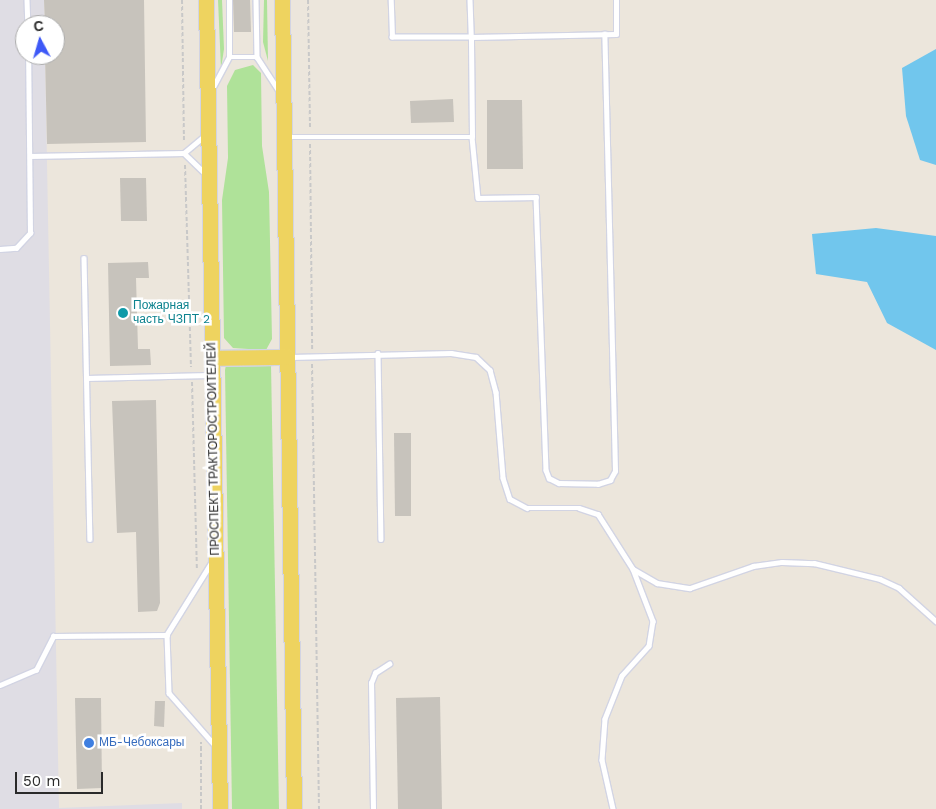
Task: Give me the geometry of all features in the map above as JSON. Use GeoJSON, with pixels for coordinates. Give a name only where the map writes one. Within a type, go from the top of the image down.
{"type":"FeatureCollection","features":[{"type":"Feature","properties":{"kind":"main road","name":"ПРОСПЕКТ ТРАКТОРОСТРОИТЕЛЕЙ"},"geometry":{"type":"LineString","coordinates":[[206,0],[220,809]]}},
{"type":"Feature","properties":{"kind":"main road"},"geometry":{"type":"LineString","coordinates":[[282,0],[294,809]]}},
{"type":"Feature","properties":{"kind":"main road"},"geometry":{"type":"LineString","coordinates":[[212,358],[287,357]]}},
{"type":"Feature","properties":{"kind":"lane"},"geometry":{"type":"LineString","coordinates":[[27,0],[28,15]]}},
{"type":"Feature","properties":{"kind":"lane"},"geometry":{"type":"LineString","coordinates":[[208,98],[230,57],[229,0]]}},
{"type":"Feature","properties":{"kind":"lane"},"geometry":{"type":"LineString","coordinates":[[256,0],[257,57],[284,96]]}},
{"type":"Feature","properties":{"kind":"lane"},"geometry":{"type":"LineString","coordinates":[[391,0],[392,36],[471,37],[616,34],[616,0]]}},
{"type":"Feature","properties":{"kind":"lane"},"geometry":{"type":"LineString","coordinates":[[470,0],[472,137],[478,198],[536,197],[546,470],[549,478],[559,483],[598,484],[610,480],[615,470],[604,34]]}},
{"type":"Feature","properties":{"kind":"lane"},"geometry":{"type":"LineString","coordinates":[[230,57],[257,57]]}},
{"type":"Feature","properties":{"kind":"lane"},"geometry":{"type":"LineString","coordinates":[[0,249],[16,248],[30,233],[28,65]]}},
{"type":"Feature","properties":{"kind":"lane"},"geometry":{"type":"LineString","coordinates":[[30,156],[184,154],[208,132]]}},
{"type":"Feature","properties":{"kind":"lane"},"geometry":{"type":"LineString","coordinates":[[284,138],[472,137]]}},
{"type":"Feature","properties":{"kind":"lane"},"geometry":{"type":"LineString","coordinates":[[184,154],[209,177]]}},
{"type":"Feature","properties":{"kind":"lane"},"geometry":{"type":"LineString","coordinates":[[84,258],[90,539]]}},
{"type":"Feature","properties":{"kind":"lane"},"geometry":{"type":"LineString","coordinates":[[287,357],[451,352],[476,357],[490,370],[496,392],[503,478],[510,499],[527,508],[579,508],[598,514],[633,569],[650,608],[652,634],[649,646],[622,676],[605,719],[602,760],[613,809]]}},
{"type":"Feature","properties":{"kind":"lane"},"geometry":{"type":"LineString","coordinates":[[378,353],[382,539]]}},
{"type":"Feature","properties":{"kind":"lane"},"geometry":{"type":"LineString","coordinates":[[87,378],[212,375]]}},
{"type":"Feature","properties":{"kind":"lane"},"geometry":{"type":"LineString","coordinates":[[216,556],[167,635],[169,693],[219,749]]}},
{"type":"Feature","properties":{"kind":"lane"},"geometry":{"type":"LineString","coordinates":[[633,569],[657,583],[690,588],[753,566],[782,562],[814,563],[880,579],[899,588],[936,621]]}},
{"type":"Feature","properties":{"kind":"lane"},"geometry":{"type":"LineString","coordinates":[[0,685],[36,670],[54,636],[167,635]]}},
{"type":"Feature","properties":{"kind":"lane"},"geometry":{"type":"LineString","coordinates":[[373,809],[371,683],[375,673],[389,664]]}},
{"type":"Feature","properties":{"kind":"path"},"geometry":{"type":"LineString","coordinates":[[182,0],[184,142]]}},
{"type":"Feature","properties":{"kind":"path"},"geometry":{"type":"LineString","coordinates":[[308,0],[310,130]]}},
{"type":"Feature","properties":{"kind":"path"},"geometry":{"type":"LineString","coordinates":[[310,145],[312,346]]}},
{"type":"Feature","properties":{"kind":"path"},"geometry":{"type":"LineString","coordinates":[[185,167],[191,369]]}},
{"type":"Feature","properties":{"kind":"path"},"geometry":{"type":"LineString","coordinates":[[311,368],[319,809]]}},
{"type":"Feature","properties":{"kind":"path"},"geometry":{"type":"LineString","coordinates":[[192,380],[197,587]]}},
{"type":"Feature","properties":{"kind":"path"},"geometry":{"type":"LineString","coordinates":[[201,729],[201,809]]}},
{"type":"Feature","properties":{"kind":"shaded area"},"geometry":{"type":"Polygon","coordinates":[[[0,0],[44,0],[45,15],[15,15],[15,65],[45,65],[59,808],[182,803],[182,809],[0,809],[0,0]]]}},
{"type":"Feature","properties":{"kind":"green space"},"geometry":{"type":"Polygon","coordinates":[[[218,0],[222,0],[224,49],[221,69],[218,0]]]}},
{"type":"Feature","properties":{"kind":"green space"},"geometry":{"type":"Polygon","coordinates":[[[264,0],[267,0],[268,61],[263,42],[264,0]]]}},
{"type":"Feature","properties":{"kind":"green space"},"geometry":{"type":"Polygon","coordinates":[[[253,65],[261,73],[262,146],[269,192],[272,339],[266,350],[233,348],[224,338],[222,200],[228,158],[227,86],[235,70],[253,65]]]}},
{"type":"Feature","properties":{"kind":"green space"},"geometry":{"type":"Polygon","coordinates":[[[271,364],[279,809],[232,809],[225,370],[226,365],[271,364]]]}},
{"type":"Feature","properties":{"kind":"water"},"geometry":{"type":"Polygon","coordinates":[[[936,49],[936,165],[920,160],[906,116],[902,68],[936,49]]]}},
{"type":"Feature","properties":{"kind":"water"},"geometry":{"type":"Polygon","coordinates":[[[876,228],[936,236],[936,350],[887,323],[867,282],[816,274],[812,234],[876,228]]]}},
{"type":"Feature","properties":{"kind":"building"},"geometry":{"type":"Polygon","coordinates":[[[44,0],[144,0],[146,142],[47,144],[45,65],[65,65],[65,15],[45,15],[44,0]]]}},
{"type":"Feature","properties":{"kind":"building"},"geometry":{"type":"Polygon","coordinates":[[[233,0],[250,0],[251,32],[234,32],[233,0]]]}},
{"type":"Feature","properties":{"kind":"building"},"geometry":{"type":"Polygon","coordinates":[[[453,99],[454,122],[411,123],[410,101],[453,99]]]}},
{"type":"Feature","properties":{"kind":"building"},"geometry":{"type":"Polygon","coordinates":[[[487,100],[522,100],[523,169],[487,169],[487,100]]]}},
{"type":"Feature","properties":{"kind":"building"},"geometry":{"type":"Polygon","coordinates":[[[120,178],[146,178],[147,221],[121,221],[120,178]]]}},
{"type":"Feature","properties":{"kind":"building","name":"Пожарная часть ЧЗПТ 2"},"geometry":{"type":"Polygon","coordinates":[[[148,262],[149,278],[136,278],[138,349],[150,349],[151,365],[110,366],[108,263],[148,262]]]}},
{"type":"Feature","properties":{"kind":"building"},"geometry":{"type":"Polygon","coordinates":[[[156,400],[160,603],[157,611],[138,612],[136,532],[117,533],[112,401],[156,400]]]}},
{"type":"Feature","properties":{"kind":"building"},"geometry":{"type":"Polygon","coordinates":[[[394,433],[411,433],[411,516],[395,516],[394,433]]]}},
{"type":"Feature","properties":{"kind":"building"},"geometry":{"type":"Polygon","coordinates":[[[440,697],[442,809],[398,809],[396,698],[440,697]]]}},
{"type":"Feature","properties":{"kind":"building"},"geometry":{"type":"Polygon","coordinates":[[[75,698],[101,698],[102,788],[77,789],[75,698]]]}},
{"type":"Feature","properties":{"kind":"building"},"geometry":{"type":"Polygon","coordinates":[[[155,701],[165,701],[164,727],[154,726],[155,701]]]}},
{"type":"Feature","properties":{"kind":"place","name":"Пожарная часть ЧЗПТ 2"},"geometry":{"type":"Point","coordinates":[123,313]}},
{"type":"Feature","properties":{"kind":"place","name":"МБ-Чебоксары"},"geometry":{"type":"Point","coordinates":[89,743]}}]}
